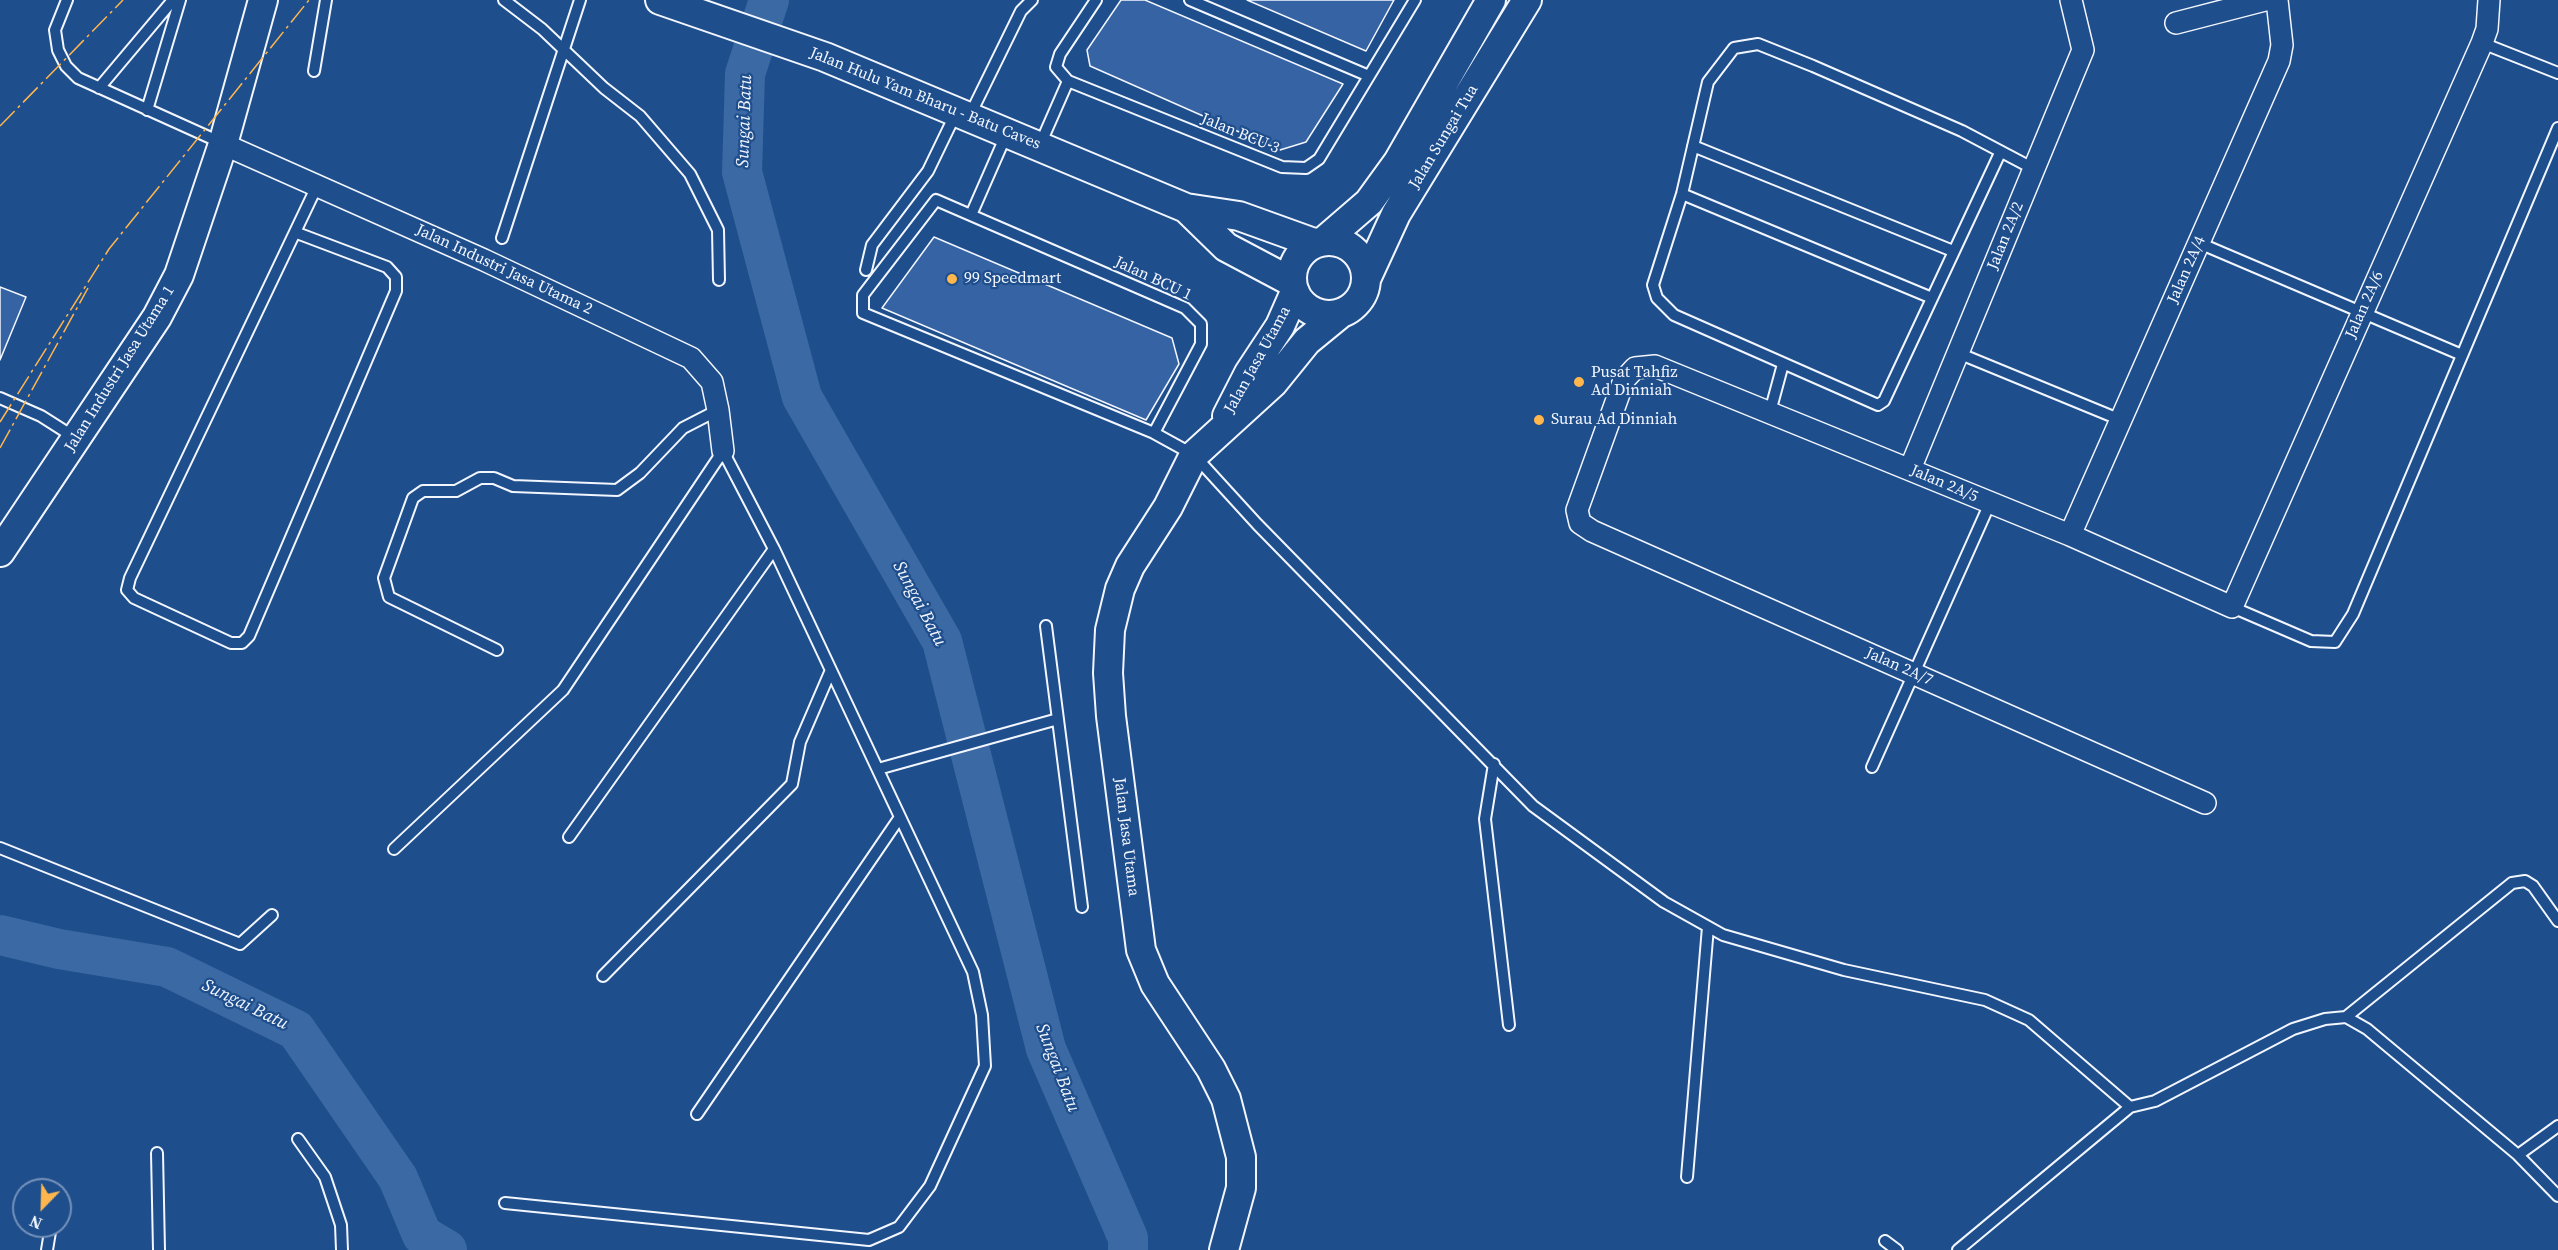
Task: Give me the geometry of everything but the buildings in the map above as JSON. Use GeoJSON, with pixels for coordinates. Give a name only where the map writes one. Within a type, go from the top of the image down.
{"type":"FeatureCollection","features":[{"type":"Feature","properties":{"kind":"street","name":"Jalan Industri Jasa Utama 1"},"geometry":{"type":"LineString","coordinates":[[0,552],[157,317],[179,275],[223,144],[263,0]]}},
{"type":"Feature","properties":{"kind":"street","name":"Jalan Hulu Yam Bharu - Batu Caves"},"geometry":{"type":"LineString","coordinates":[[660,0],[825,57],[1186,208],[1239,216],[1320,242]]}},
{"type":"Feature","properties":{"kind":"street","name":"Jalan Sungai Tua"},"geometry":{"type":"LineString","coordinates":[[1320,242],[1369,202],[1398,162],[1491,0]]}},
{"type":"Feature","properties":{"kind":"street","name":"Jalan Sungai Tua"},"geometry":{"type":"LineString","coordinates":[[1367,277],[1396,214],[1527,0]]}},
{"type":"Feature","properties":{"kind":"street","name":"Jalan 2A/2"},"geometry":{"type":"LineString","coordinates":[[1910,469],[2083,50],[2071,0]]}},
{"type":"Feature","properties":{"kind":"street"},"geometry":{"type":"LineString","coordinates":[[2176,23],[2265,0]]}},
{"type":"Feature","properties":{"kind":"street","name":"Jalan 2A/4"},"geometry":{"type":"LineString","coordinates":[[2070,535],[2279,61],[2282,45],[2277,0]]}},
{"type":"Feature","properties":{"kind":"street","name":"Jalan 2A/6"},"geometry":{"type":"LineString","coordinates":[[2232,607],[2482,43],[2487,29],[2489,0]]}},
{"type":"Feature","properties":{"kind":"street","name":"Jalan Industri Jasa Utama 2"},"geometry":{"type":"LineString","coordinates":[[223,144],[484,260],[691,358],[712,382],[723,451]]}},
{"type":"Feature","properties":{"kind":"street","name":"Jalan Hulu Yam Bharu - Batu Caves"},"geometry":{"type":"LineString","coordinates":[[1186,208],[1226,247],[1293,287]]}},
{"type":"Feature","properties":{"kind":"street"},"geometry":{"type":"LineString","coordinates":[[1338,241],[1358,254],[1367,277],[1360,300],[1340,314],[1318,314],[1308,309],[1293,287],[1297,259],[1320,242],[1338,241]]}},
{"type":"Feature","properties":{"kind":"street","name":"Jalan Jasa Utama"},"geometry":{"type":"LineString","coordinates":[[1221,428],[1250,373],[1280,326],[1293,287]]}},
{"type":"Feature","properties":{"kind":"street","name":"Jalan Jasa Utama"},"geometry":{"type":"LineString","coordinates":[[1224,1250],[1241,1188],[1241,1157],[1226,1100],[1216,1079],[1155,984],[1141,950],[1111,716],[1108,673],[1110,630],[1120,589],[1142,544],[1168,507],[1194,455],[1273,383],[1307,341],[1340,314]]}},
{"type":"Feature","properties":{"kind":"street","name":"Jalan 2A/5"},"geometry":{"type":"LineString","coordinates":[[1592,531],[1580,523],[1577,510],[1624,380],[1635,368],[1655,366],[2070,535],[2232,607]]}},
{"type":"Feature","properties":{"kind":"street","name":"Jalan 2A/7"},"geometry":{"type":"LineString","coordinates":[[1592,531],[2205,803]]}},
{"type":"Feature","properties":{"kind":"lane"},"geometry":{"type":"LineString","coordinates":[[67,0],[55,30],[58,50],[66,66],[78,78],[223,144]]}},
{"type":"Feature","properties":{"kind":"lane"},"geometry":{"type":"LineString","coordinates":[[99,88],[173,0]]}},
{"type":"Feature","properties":{"kind":"lane"},"geometry":{"type":"LineString","coordinates":[[147,110],[180,0]]}},
{"type":"Feature","properties":{"kind":"lane"},"geometry":{"type":"LineString","coordinates":[[314,71],[326,0]]}},
{"type":"Feature","properties":{"kind":"lane"},"geometry":{"type":"LineString","coordinates":[[504,0],[566,51],[653,130],[690,174],[718,231],[719,280]]}},
{"type":"Feature","properties":{"kind":"lane"},"geometry":{"type":"LineString","coordinates":[[502,238],[566,51],[580,0]]}},
{"type":"Feature","properties":{"kind":"lane"},"geometry":{"type":"LineString","coordinates":[[866,270],[872,244],[928,171],[1021,11],[1032,0]]}},
{"type":"Feature","properties":{"kind":"lane"},"geometry":{"type":"LineString","coordinates":[[1039,147],[1068,81],[1056,67],[1059,54],[1096,0]]}},
{"type":"Feature","properties":{"kind":"lane"},"geometry":{"type":"LineString","coordinates":[[1190,0],[1369,76]]}},
{"type":"Feature","properties":{"kind":"lane","name":"Jalan BCU 3"},"geometry":{"type":"LineString","coordinates":[[1068,81],[1282,167],[1306,168],[1319,159],[1415,0]]}},
{"type":"Feature","properties":{"kind":"lane"},"geometry":{"type":"LineString","coordinates":[[2482,43],[2558,73]]}},
{"type":"Feature","properties":{"kind":"lane"},"geometry":{"type":"LineString","coordinates":[[2000,153],[1884,401],[1878,405],[1674,315],[1657,298],[1653,285],[1682,194],[1708,82],[1734,48],[1758,44],[1962,131],[2034,169]]}},
{"type":"Feature","properties":{"kind":"lane"},"geometry":{"type":"LineString","coordinates":[[2232,607],[2311,641],[2335,642],[2353,614],[2558,128]]}},
{"type":"Feature","properties":{"kind":"lane"},"geometry":{"type":"LineString","coordinates":[[971,215],[1008,133]]}},
{"type":"Feature","properties":{"kind":"lane"},"geometry":{"type":"LineString","coordinates":[[1693,146],[1953,251]]}},
{"type":"Feature","properties":{"kind":"lane"},"geometry":{"type":"LineString","coordinates":[[297,233],[387,267],[396,277],[396,291],[249,636],[242,643],[231,643],[134,598],[127,590],[130,578],[297,233],[317,186]]}},
{"type":"Feature","properties":{"kind":"lane"},"geometry":{"type":"LineString","coordinates":[[1682,194],[1932,298]]}},
{"type":"Feature","properties":{"kind":"lane","name":"Jalan BCU 1"},"geometry":{"type":"LineString","coordinates":[[936,200],[971,215],[1185,308],[1201,324],[1201,344],[1154,433],[863,313],[863,295],[936,200]]}},
{"type":"Feature","properties":{"kind":"lane"},"geometry":{"type":"LineString","coordinates":[[2199,243],[2462,355]]}},
{"type":"Feature","properties":{"kind":"lane"},"geometry":{"type":"LineString","coordinates":[[1958,353],[2121,420]]}},
{"type":"Feature","properties":{"kind":"lane"},"geometry":{"type":"LineString","coordinates":[[1770,412],[1782,364]]}},
{"type":"Feature","properties":{"kind":"lane"},"geometry":{"type":"LineString","coordinates":[[0,398],[41,416],[77,438]]}},
{"type":"Feature","properties":{"kind":"lane"},"geometry":{"type":"LineString","coordinates":[[497,650],[389,597],[384,578],[413,498],[423,491],[456,491],[480,478],[494,478],[513,486],[617,490],[640,473],[683,428],[718,410]]}},
{"type":"Feature","properties":{"kind":"lane"},"geometry":{"type":"LineString","coordinates":[[1154,433],[1194,455],[1257,524],[1533,806],[1664,902],[1723,935],[1844,970],[1985,1000],[2029,1020],[2130,1107]]}},
{"type":"Feature","properties":{"kind":"lane"},"geometry":{"type":"LineString","coordinates":[[394,849],[563,690],[723,451],[774,549],[973,972],[982,1015],[985,1066],[930,1186],[899,1227],[869,1240],[505,1203]]}},
{"type":"Feature","properties":{"kind":"lane"},"geometry":{"type":"LineString","coordinates":[[1872,767],[1990,503]]}},
{"type":"Feature","properties":{"kind":"lane"},"geometry":{"type":"LineString","coordinates":[[569,837],[774,549]]}},
{"type":"Feature","properties":{"kind":"lane"},"geometry":{"type":"LineString","coordinates":[[1046,626],[1082,907]]}},
{"type":"Feature","properties":{"kind":"lane"},"geometry":{"type":"LineString","coordinates":[[603,976],[792,784],[800,742],[831,670]]}},
{"type":"Feature","properties":{"kind":"lane"},"geometry":{"type":"LineString","coordinates":[[878,769],[1058,719]]}},
{"type":"Feature","properties":{"kind":"lane"},"geometry":{"type":"LineString","coordinates":[[1494,764],[1485,819],[1509,1025]]}},
{"type":"Feature","properties":{"kind":"lane"},"geometry":{"type":"LineString","coordinates":[[697,1114],[900,817]]}},
{"type":"Feature","properties":{"kind":"lane"},"geometry":{"type":"LineString","coordinates":[[0,848],[240,944],[272,915]]}},
{"type":"Feature","properties":{"kind":"lane"},"geometry":{"type":"LineString","coordinates":[[1958,1250],[2130,1107],[2155,1101],[2293,1029],[2325,1019],[2346,1017],[2512,883],[2525,881],[2533,885],[2558,921]]}},
{"type":"Feature","properties":{"kind":"lane"},"geometry":{"type":"LineString","coordinates":[[1687,1177],[1708,927]]}},
{"type":"Feature","properties":{"kind":"lane"},"geometry":{"type":"LineString","coordinates":[[2346,1017],[2367,1029],[2518,1155],[2558,1196]]}},
{"type":"Feature","properties":{"kind":"lane"},"geometry":{"type":"LineString","coordinates":[[2518,1155],[2558,1126]]}},
{"type":"Feature","properties":{"kind":"lane"},"geometry":{"type":"LineString","coordinates":[[298,1139],[325,1177],[341,1225],[342,1250]]}},
{"type":"Feature","properties":{"kind":"lane"},"geometry":{"type":"LineString","coordinates":[[157,1153],[159,1250]]}},
{"type":"Feature","properties":{"kind":"lane"},"geometry":{"type":"LineString","coordinates":[[1885,1241],[1897,1250]]}},
{"type":"Feature","properties":{"kind":"waterway","name":"Sungai Batu"},"geometry":{"type":"LineString","coordinates":[[769,0],[745,74],[742,172],[802,397],[942,641],[1046,1049],[1128,1238],[1128,1250]]}},
{"type":"Feature","properties":{"kind":"waterway","name":"Sungai Batu"},"geometry":{"type":"LineString","coordinates":[[0,935],[59,949],[167,967],[296,1030],[398,1178],[422,1235],[447,1250]]}},
{"type":"Feature","properties":{"kind":"power"},"geometry":{"type":"LineString","coordinates":[[0,126],[123,0]]}},
{"type":"Feature","properties":{"kind":"power"},"geometry":{"type":"LineString","coordinates":[[0,422],[109,249],[309,0]]}},
{"type":"Feature","properties":{"kind":"power"},"geometry":{"type":"LineString","coordinates":[[0,448],[88,288]]}},
{"type":"Feature","properties":{"kind":"place","name":"99 Speedmart"},"geometry":{"type":"Point","coordinates":[952,279]}},
{"type":"Feature","properties":{"kind":"place","name":"Pusat Tahfiz Ad Dinniah"},"geometry":{"type":"Point","coordinates":[1579,382]}},
{"type":"Feature","properties":{"kind":"place","name":"Surau Ad Dinniah"},"geometry":{"type":"Point","coordinates":[1539,420]}}]}
